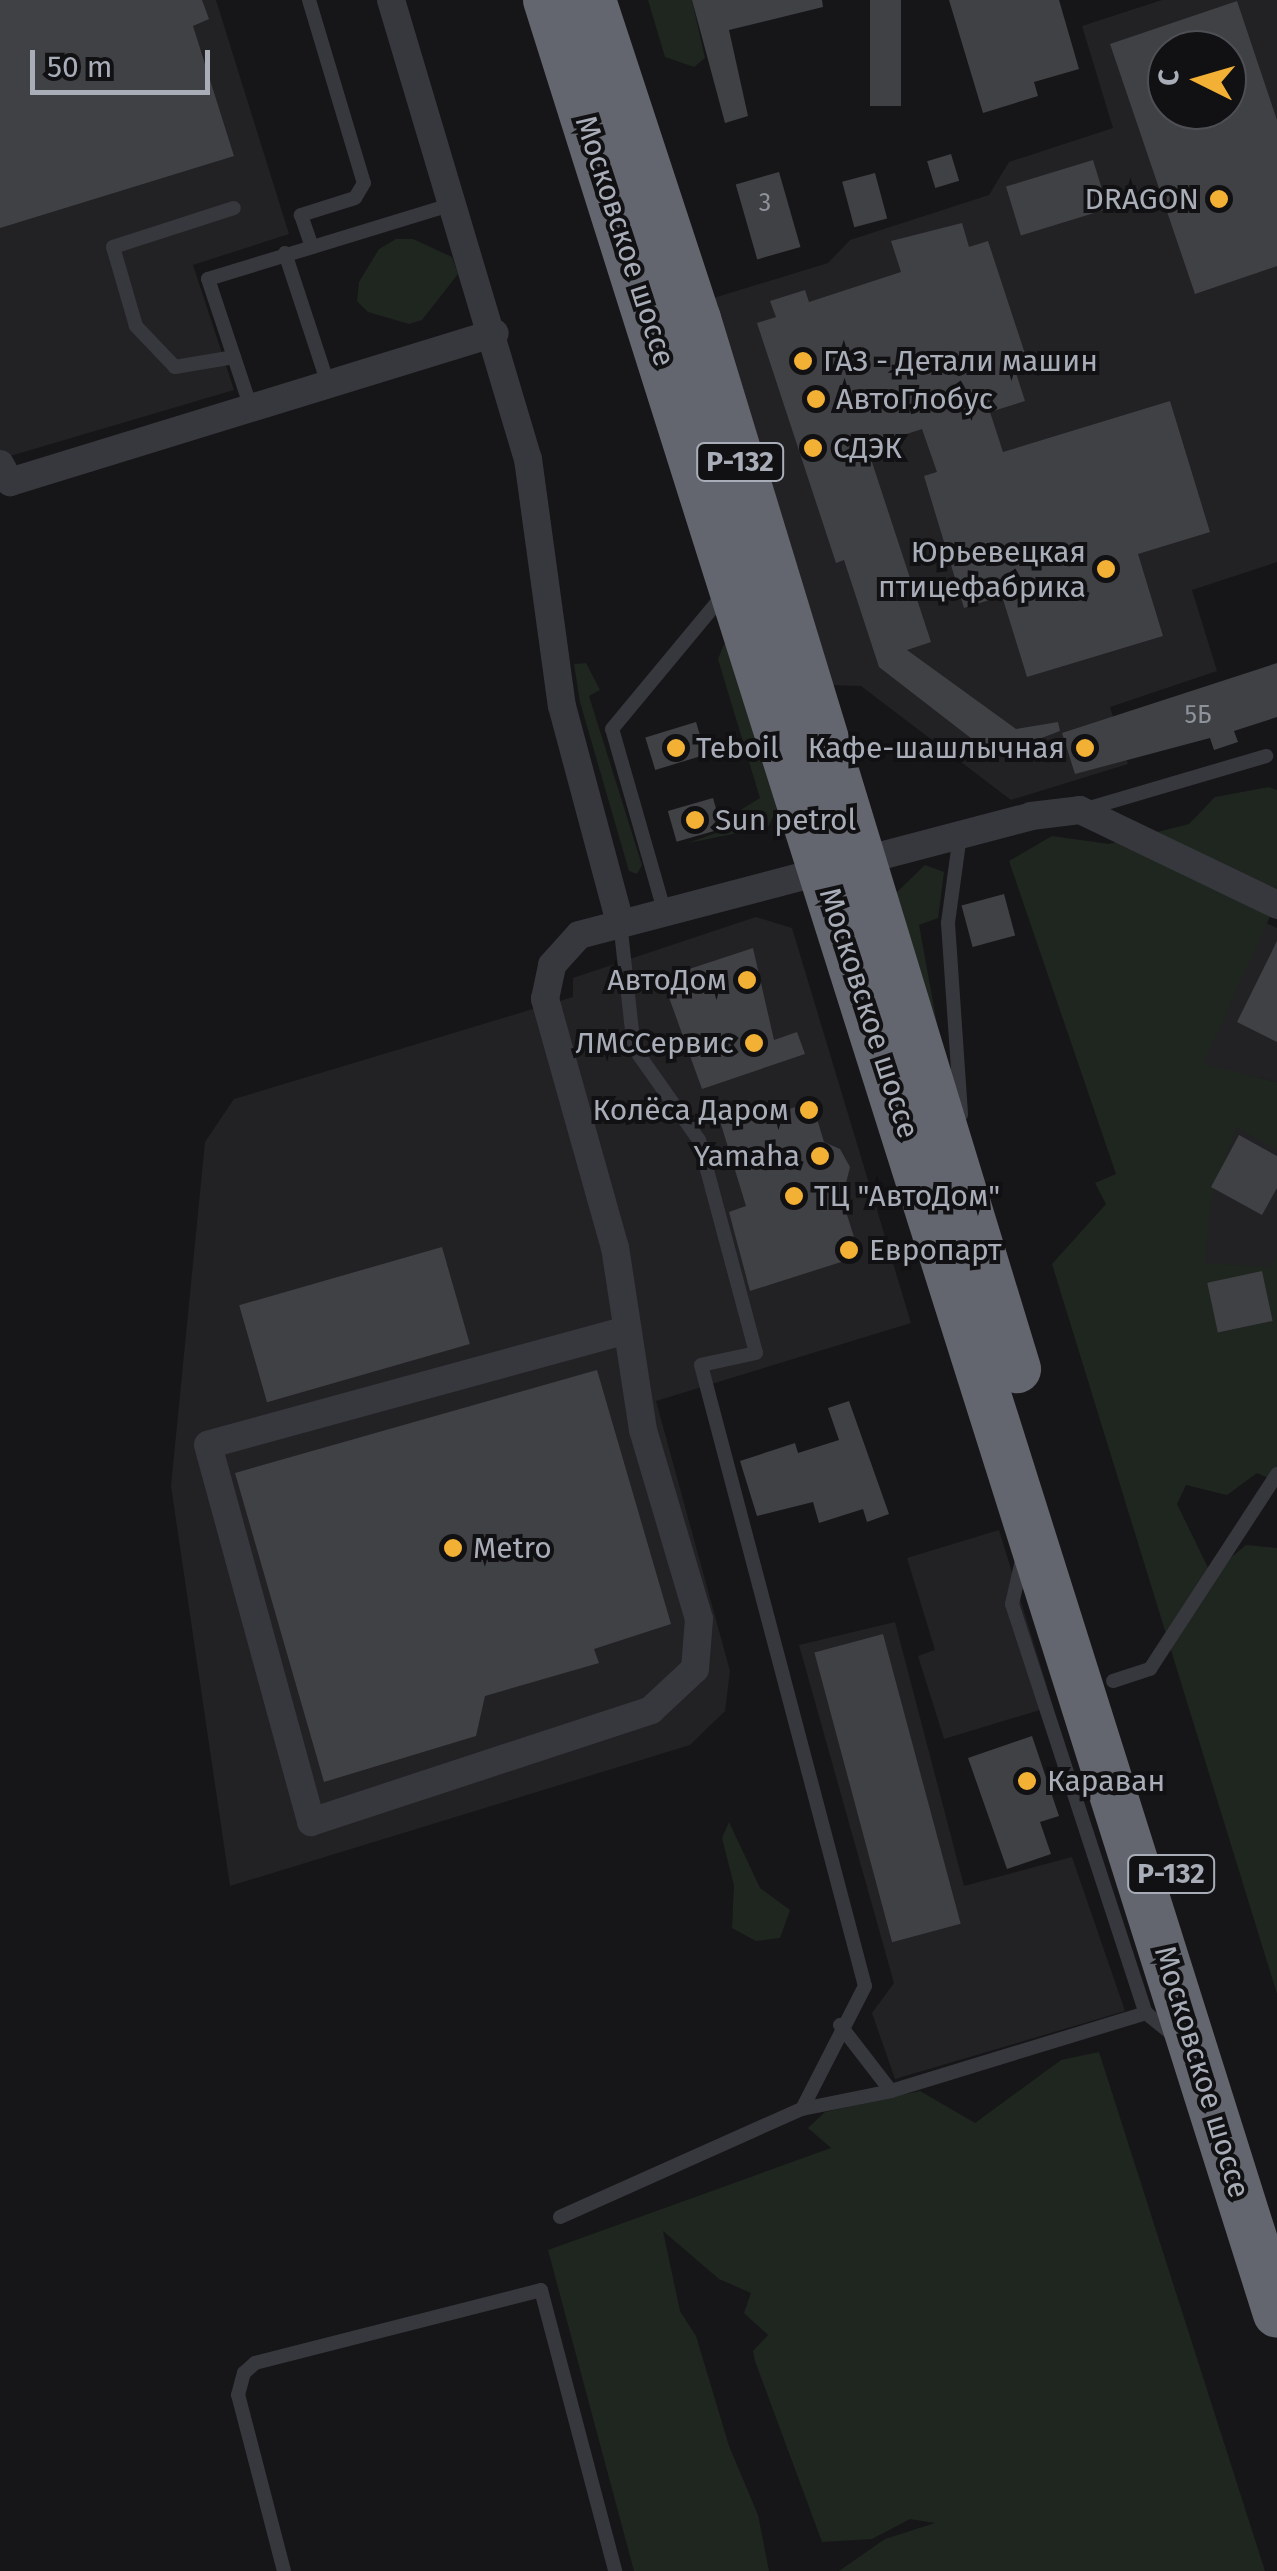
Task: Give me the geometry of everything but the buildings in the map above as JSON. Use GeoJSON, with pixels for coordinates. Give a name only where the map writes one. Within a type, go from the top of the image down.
{"type":"FeatureCollection","features":[{"type":"Feature","properties":{"kind":"highway","name":"Московское шоссе"},"geometry":{"type":"LineString","coordinates":[[547,0],[734,580],[972,1225],[1277,2224]]}},
{"type":"Feature","properties":{"kind":"highway","name":"Московское шоссе"},"geometry":{"type":"LineString","coordinates":[[592,0],[1032,1522],[1277,2314]]}},
{"type":"Feature","properties":{"kind":"street"},"geometry":{"type":"LineString","coordinates":[[391,0],[495,333],[534,490],[562,706],[620,922]]}},
{"type":"Feature","properties":{"kind":"street"},"geometry":{"type":"LineString","coordinates":[[0,464],[10,482],[495,333]]}},
{"type":"Feature","properties":{"kind":"street"},"geometry":{"type":"LineString","coordinates":[[626,1330],[208,1446],[312,1822],[651,1710],[696,1669],[699,1619],[643,1430],[615,1248],[545,999],[552,966],[579,935],[960,835],[1080,810],[1277,905]]}},
{"type":"Feature","properties":{"kind":"lane"},"geometry":{"type":"LineString","coordinates":[[309,0],[364,182],[355,198],[301,216],[312,247]]}},
{"type":"Feature","properties":{"kind":"lane"},"geometry":{"type":"LineString","coordinates":[[251,408],[208,279],[453,204]]}},
{"type":"Feature","properties":{"kind":"lane"},"geometry":{"type":"LineString","coordinates":[[234,208],[113,246],[136,326],[175,367],[234,357]]}},
{"type":"Feature","properties":{"kind":"lane"},"geometry":{"type":"LineString","coordinates":[[285,253],[328,384]]}},
{"type":"Feature","properties":{"kind":"lane"},"geometry":{"type":"LineString","coordinates":[[664,910],[612,729],[734,580]]}},
{"type":"Feature","properties":{"kind":"lane"},"geometry":{"type":"LineString","coordinates":[[1080,810],[1266,756]]}},
{"type":"Feature","properties":{"kind":"lane"},"geometry":{"type":"LineString","coordinates":[[960,835],[948,922],[972,1225]]}},
{"type":"Feature","properties":{"kind":"lane"},"geometry":{"type":"LineString","coordinates":[[620,922],[634,1048],[699,1140],[756,1353],[701,1365],[866,1986],[840,2025],[802,2109]]}},
{"type":"Feature","properties":{"kind":"lane"},"geometry":{"type":"LineString","coordinates":[[1113,1681],[1150,1669],[1277,1474]]}},
{"type":"Feature","properties":{"kind":"lane"},"geometry":{"type":"LineString","coordinates":[[1032,1522],[1012,1604],[1146,2014],[1196,2054]]}},
{"type":"Feature","properties":{"kind":"lane"},"geometry":{"type":"LineString","coordinates":[[560,2217],[802,2109],[891,2090],[1146,2014]]}},
{"type":"Feature","properties":{"kind":"lane"},"geometry":{"type":"LineString","coordinates":[[840,2025],[891,2090]]}},
{"type":"Feature","properties":{"kind":"lane"},"geometry":{"type":"LineString","coordinates":[[284,2571],[238,2395],[244,2373],[255,2363],[540,2290],[616,2571]]}},
{"type":"Feature","properties":{"kind":"shaded area"},"geometry":{"type":"Polygon","coordinates":[[[0,0],[216,0],[289,234],[193,265],[234,390],[0,459],[0,0]]]}},
{"type":"Feature","properties":{"kind":"shaded area"},"geometry":{"type":"Polygon","coordinates":[[[648,0],[692,0],[705,58],[694,67],[665,57],[648,0]]]}},
{"type":"Feature","properties":{"kind":"shaded area"},"geometry":{"type":"Polygon","coordinates":[[[1162,0],[1277,0],[1277,562],[1192,590],[1217,671],[1110,707],[1128,764],[1011,800],[861,686],[828,685],[707,300],[828,263],[850,240],[989,195],[1009,162],[1113,128],[1082,26],[1162,0]]]}},
{"type":"Feature","properties":{"kind":"shaded area"},"geometry":{"type":"Polygon","coordinates":[[[396,239],[413,239],[452,257],[458,274],[422,320],[409,324],[368,312],[357,301],[359,282],[379,249],[396,239]]]}},
{"type":"Feature","properties":{"kind":"shaded area"},"geometry":{"type":"Polygon","coordinates":[[[724,644],[731,646],[780,802],[768,827],[688,843],[733,827],[731,816],[760,798],[718,659],[724,644]]]}},
{"type":"Feature","properties":{"kind":"shaded area"},"geometry":{"type":"Polygon","coordinates":[[[586,663],[600,690],[589,696],[642,865],[637,874],[629,871],[580,702],[574,664],[586,663]]]}},
{"type":"Feature","properties":{"kind":"shaded area"},"geometry":{"type":"Polygon","coordinates":[[[1269,787],[1277,790],[1277,901],[1203,1064],[1277,1082],[1277,1149],[1236,1127],[1210,1204],[1205,1263],[1269,1267],[1277,1255],[1277,1482],[1257,1473],[1227,1495],[1186,1485],[1177,1504],[1211,1574],[1246,1545],[1277,1548],[1277,1994],[1052,1264],[1106,1204],[1095,1183],[1116,1174],[1009,861],[1052,836],[1109,844],[1189,824],[1215,797],[1269,787]],[[1262,1271],[1207,1283],[1218,1333],[1272,1321],[1262,1271]]]}},
{"type":"Feature","properties":{"kind":"shaded area"},"geometry":{"type":"Polygon","coordinates":[[[925,865],[944,872],[938,918],[919,925],[947,1079],[895,894],[925,865]]]}},
{"type":"Feature","properties":{"kind":"shaded area"},"geometry":{"type":"Polygon","coordinates":[[[756,917],[792,928],[911,1323],[656,1401],[730,1671],[725,1711],[690,1745],[230,1886],[171,1486],[205,1142],[234,1099],[573,997],[573,978],[756,917]]]}},
{"type":"Feature","properties":{"kind":"shaded area"},"geometry":{"type":"Polygon","coordinates":[[[1264,922],[1277,928],[1277,1082],[1202,1065],[1264,922]]]}},
{"type":"Feature","properties":{"kind":"shaded area"},"geometry":{"type":"Polygon","coordinates":[[[1277,1107],[1277,1467],[1215,1356],[1192,1272],[1200,1193],[1232,1124],[1277,1107]]]}},
{"type":"Feature","properties":{"kind":"shaded area"},"geometry":{"type":"Polygon","coordinates":[[[999,1530],[1053,1706],[944,1739],[918,1656],[935,1650],[907,1558],[999,1530]]]}},
{"type":"Feature","properties":{"kind":"shaded area"},"geometry":{"type":"Polygon","coordinates":[[[895,1622],[964,1886],[1072,1857],[1125,2011],[895,2079],[872,2013],[894,1983],[799,1645],[895,1622]]]}},
{"type":"Feature","properties":{"kind":"shaded area"},"geometry":{"type":"Polygon","coordinates":[[[729,1822],[760,1888],[790,1910],[780,1938],[756,1941],[732,1928],[734,1885],[722,1838],[729,1822]]]}},
{"type":"Feature","properties":{"kind":"shaded area"},"geometry":{"type":"Polygon","coordinates":[[[1099,2052],[1265,2571],[839,2571],[885,2539],[935,2523],[910,2519],[872,2539],[822,2542],[755,2361],[753,2351],[768,2335],[744,2313],[751,2293],[719,2279],[663,2231],[680,2311],[696,2336],[729,2446],[758,2515],[769,2571],[634,2571],[548,2250],[831,2148],[808,2128],[825,2112],[920,2091],[975,2123],[1061,2060],[1099,2052]]]}},
{"type":"Feature","properties":{"kind":"place","name":"DRAGON"},"geometry":{"type":"Point","coordinates":[1219,199]}},
{"type":"Feature","properties":{"kind":"place","name":"ГАЗ - Детали машин"},"geometry":{"type":"Point","coordinates":[803,361]}},
{"type":"Feature","properties":{"kind":"place","name":"АвтоГлобус"},"geometry":{"type":"Point","coordinates":[816,399]}},
{"type":"Feature","properties":{"kind":"place","name":"СДЭК"},"geometry":{"type":"Point","coordinates":[813,448]}},
{"type":"Feature","properties":{"kind":"place","name":"Юрьевецкая птицефабрика"},"geometry":{"type":"Point","coordinates":[1106,569]}},
{"type":"Feature","properties":{"kind":"place","name":"Teboil"},"geometry":{"type":"Point","coordinates":[676,748]}},
{"type":"Feature","properties":{"kind":"place","name":"Кафе-шашлычная"},"geometry":{"type":"Point","coordinates":[1085,748]}},
{"type":"Feature","properties":{"kind":"place","name":"Sun petrol"},"geometry":{"type":"Point","coordinates":[695,820]}},
{"type":"Feature","properties":{"kind":"place","name":"АвтоДом"},"geometry":{"type":"Point","coordinates":[747,980]}},
{"type":"Feature","properties":{"kind":"place","name":"ЛМССервис"},"geometry":{"type":"Point","coordinates":[754,1043]}},
{"type":"Feature","properties":{"kind":"place","name":"Колёса Даром"},"geometry":{"type":"Point","coordinates":[809,1110]}},
{"type":"Feature","properties":{"kind":"place","name":"Yamaha"},"geometry":{"type":"Point","coordinates":[820,1156]}},
{"type":"Feature","properties":{"kind":"place","name":"ТЦ \"АвтоДом\""},"geometry":{"type":"Point","coordinates":[794,1196]}},
{"type":"Feature","properties":{"kind":"place","name":"Европарт"},"geometry":{"type":"Point","coordinates":[849,1250]}},
{"type":"Feature","properties":{"kind":"place","name":"Metro"},"geometry":{"type":"Point","coordinates":[453,1548]}},
{"type":"Feature","properties":{"kind":"place","name":"Караван"},"geometry":{"type":"Point","coordinates":[1027,1781]}}]}
